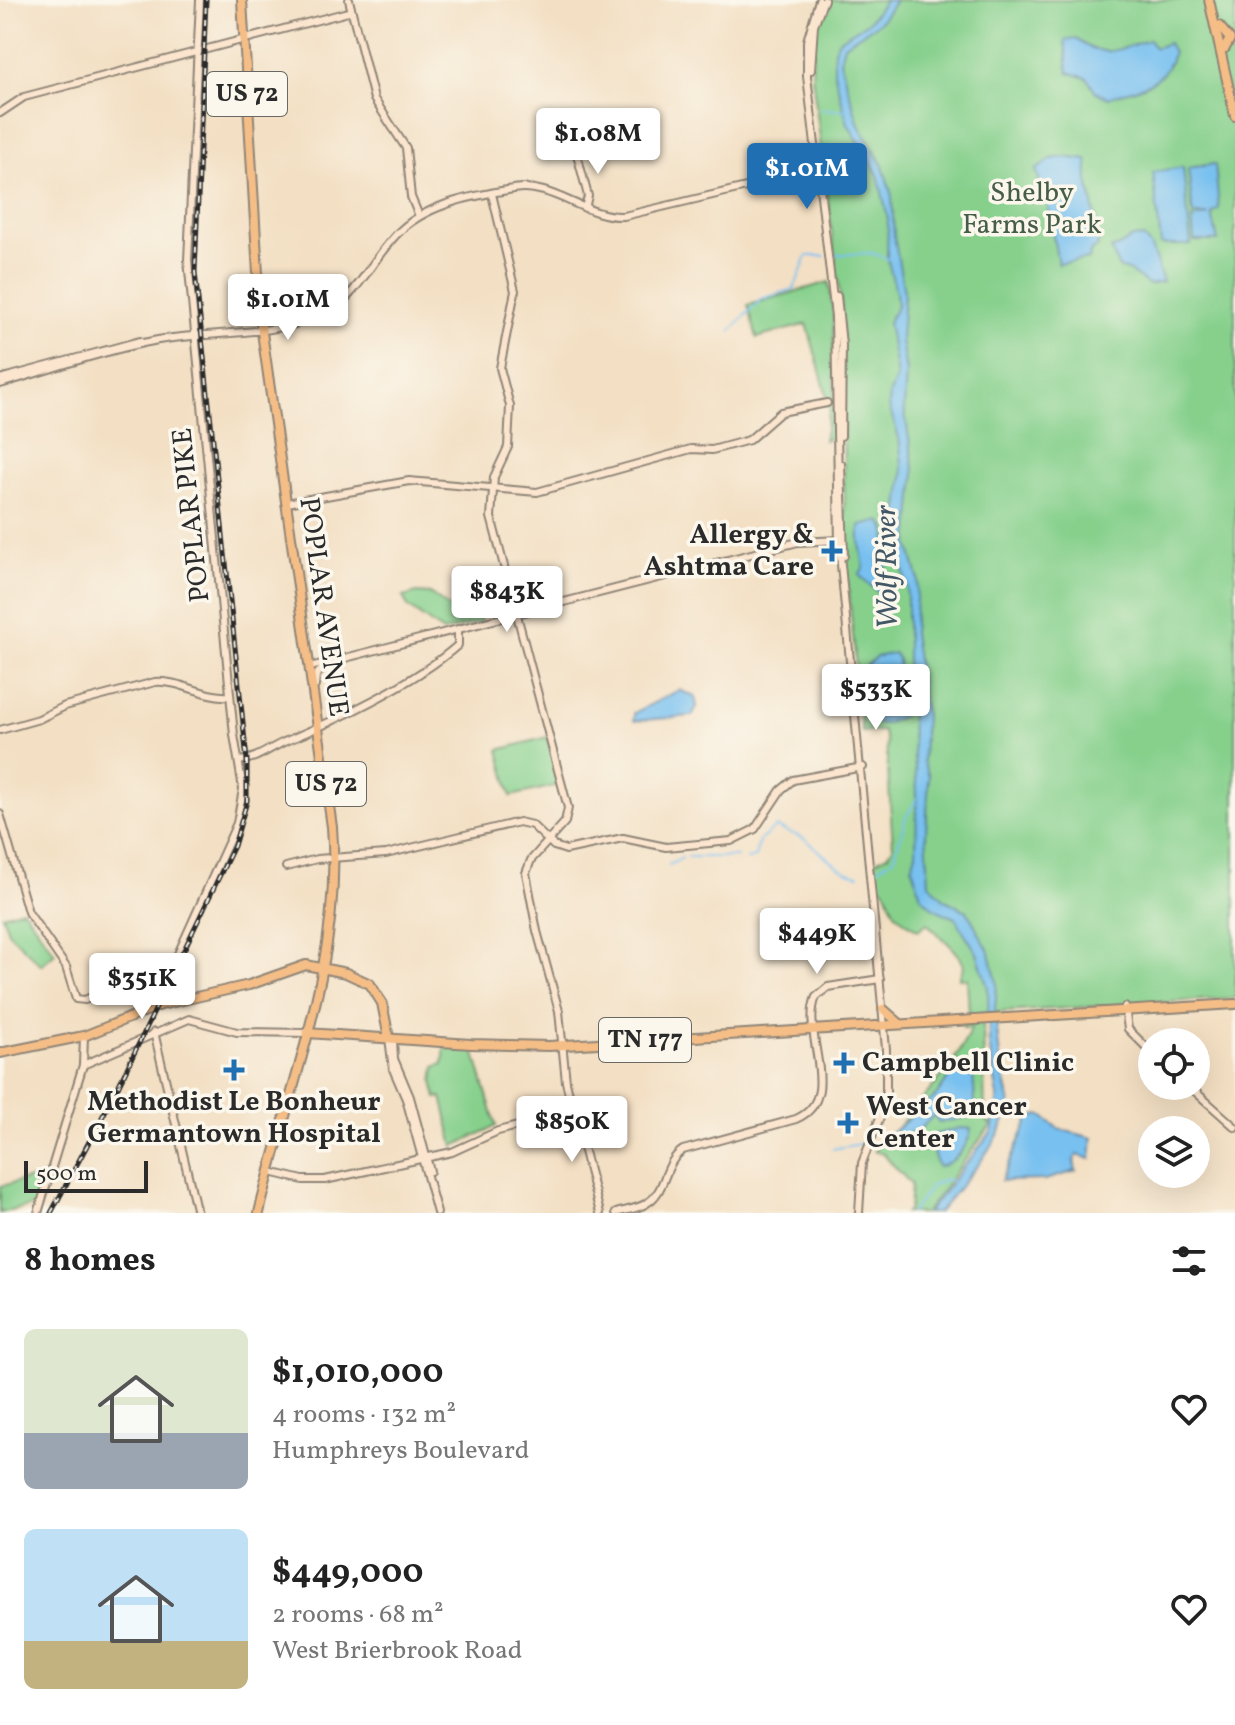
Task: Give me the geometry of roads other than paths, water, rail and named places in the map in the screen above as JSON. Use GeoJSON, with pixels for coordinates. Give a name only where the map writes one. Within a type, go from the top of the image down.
{"type":"FeatureCollection","features":[{"type":"Feature","properties":{"kind":"main road","name":"POPLAR AVENUE"},"geometry":{"type":"LineString","coordinates":[[242,0],[262,327],[334,858],[333,916],[324,968],[259,1213]]}},
{"type":"Feature","properties":{"kind":"main road"},"geometry":{"type":"LineString","coordinates":[[1212,0],[1225,37],[1235,94]]}},
{"type":"Feature","properties":{"kind":"main road"},"geometry":{"type":"LineString","coordinates":[[1225,37],[1235,116]]}},
{"type":"Feature","properties":{"kind":"main road"},"geometry":{"type":"LineString","coordinates":[[0,1053],[84,1036],[154,1007],[267,980],[298,965],[358,976],[370,984],[382,1003],[391,1039]]}},
{"type":"Feature","properties":{"kind":"main road","name":"TN 177"},"geometry":{"type":"LineString","coordinates":[[307,1033],[490,1045],[563,1046],[1235,1003]]}},
{"type":"Feature","properties":{"kind":"main road"},"geometry":{"type":"LineString","coordinates":[[883,1009],[889,1018],[899,1023]]}},
{"type":"Feature","properties":{"kind":"street"},"geometry":{"type":"LineString","coordinates":[[200,0],[199,42],[202,50]]}},
{"type":"Feature","properties":{"kind":"street"},"geometry":{"type":"LineString","coordinates":[[349,0],[374,99],[406,148],[410,193],[419,216]]}},
{"type":"Feature","properties":{"kind":"street"},"geometry":{"type":"LineString","coordinates":[[822,0],[807,41],[815,153],[829,249]]}},
{"type":"Feature","properties":{"kind":"street"},"geometry":{"type":"LineString","coordinates":[[822,0],[810,54],[838,345],[841,541],[886,1049],[885,1109],[862,1163],[861,1212],[850,1213]]}},
{"type":"Feature","properties":{"kind":"street"},"geometry":{"type":"LineString","coordinates":[[0,113],[24,97],[352,11]]}},
{"type":"Feature","properties":{"kind":"street","name":"POPLAR PIKE"},"geometry":{"type":"LineString","coordinates":[[154,1007],[237,823],[243,789],[230,696],[188,260],[197,64],[202,50]]}},
{"type":"Feature","properties":{"kind":"street"},"geometry":{"type":"LineString","coordinates":[[185,55],[197,64]]}},
{"type":"Feature","properties":{"kind":"street"},"geometry":{"type":"LineString","coordinates":[[574,143],[588,196],[585,208]]}},
{"type":"Feature","properties":{"kind":"street"},"geometry":{"type":"LineString","coordinates":[[800,173],[812,166],[815,153]]}},
{"type":"Feature","properties":{"kind":"street"},"geometry":{"type":"LineString","coordinates":[[0,381],[148,342],[302,321],[323,314],[347,298],[391,240],[419,216],[492,194],[533,189],[585,208],[624,216],[819,170]]}},
{"type":"Feature","properties":{"kind":"street"},"geometry":{"type":"LineString","coordinates":[[800,173],[811,175],[819,186]]}},
{"type":"Feature","properties":{"kind":"street"},"geometry":{"type":"LineString","coordinates":[[492,194],[515,291],[500,368],[510,406],[508,447],[493,487],[491,517],[568,806],[565,822],[531,860],[526,873],[537,931],[559,1006],[566,1082],[600,1213]]}},
{"type":"Feature","properties":{"kind":"street"},"geometry":{"type":"LineString","coordinates":[[287,503],[409,481],[537,492],[691,449],[714,449],[755,438],[781,412],[827,403]]}},
{"type":"Feature","properties":{"kind":"street"},"geometry":{"type":"LineString","coordinates":[[310,668],[798,542],[841,541]]}},
{"type":"Feature","properties":{"kind":"street"},"geometry":{"type":"LineString","coordinates":[[239,761],[257,758],[318,728],[426,669],[458,645],[458,631]]}},
{"type":"Feature","properties":{"kind":"street"},"geometry":{"type":"LineString","coordinates":[[306,643],[313,660],[322,666]]}},
{"type":"Feature","properties":{"kind":"street"},"geometry":{"type":"LineString","coordinates":[[314,697],[316,675],[322,666]]}},
{"type":"Feature","properties":{"kind":"street"},"geometry":{"type":"LineString","coordinates":[[0,730],[39,719],[65,706],[155,682],[168,682],[216,697],[230,696]]}},
{"type":"Feature","properties":{"kind":"street"},"geometry":{"type":"LineString","coordinates":[[286,867],[334,858],[386,854],[519,822],[530,824],[548,840],[566,850],[623,838],[666,847],[733,841],[755,829],[777,796],[793,780],[860,768]]}},
{"type":"Feature","properties":{"kind":"street"},"geometry":{"type":"LineString","coordinates":[[0,814],[28,912],[66,967],[76,999],[85,1000],[160,964],[172,962]]}},
{"type":"Feature","properties":{"kind":"street"},"geometry":{"type":"LineString","coordinates":[[616,1213],[640,1207],[655,1197],[670,1162],[683,1150],[796,1119],[811,1110],[820,1091],[813,1003],[823,989],[880,979]]}},
{"type":"Feature","properties":{"kind":"street"},"geometry":{"type":"LineString","coordinates":[[1125,1009],[1128,1029],[1138,1039]]}},
{"type":"Feature","properties":{"kind":"street"},"geometry":{"type":"LineString","coordinates":[[83,1065],[154,1032],[193,1019],[237,1032],[307,1033]]}},
{"type":"Feature","properties":{"kind":"street"},"geometry":{"type":"LineString","coordinates":[[154,1032],[197,1213]]}},
{"type":"Feature","properties":{"kind":"street"},"geometry":{"type":"LineString","coordinates":[[38,1213],[86,1055],[84,1036]]}},
{"type":"Feature","properties":{"kind":"street"},"geometry":{"type":"LineString","coordinates":[[391,1039],[391,1063],[412,1106],[413,1121]]}},
{"type":"Feature","properties":{"kind":"street"},"geometry":{"type":"LineString","coordinates":[[391,1039],[396,1067],[408,1098],[439,1213]]}},
{"type":"Feature","properties":{"kind":"street"},"geometry":{"type":"LineString","coordinates":[[86,1055],[93,1060]]}},
{"type":"Feature","properties":{"kind":"street"},"geometry":{"type":"LineString","coordinates":[[1205,1100],[1235,1127]]}},
{"type":"Feature","properties":{"kind":"street"},"geometry":{"type":"LineString","coordinates":[[270,1171],[303,1180],[325,1180],[469,1147],[511,1127],[574,1110]]}},
{"type":"Feature","properties":{"kind":"water"},"geometry":{"type":"Polygon","coordinates":[[[886,0],[895,0],[877,23],[844,45],[840,61],[859,125],[883,166],[892,196],[894,236],[904,292],[901,340],[906,371],[904,408],[915,474],[909,544],[918,578],[913,633],[925,713],[923,761],[929,776],[926,833],[929,883],[945,900],[967,911],[990,953],[997,983],[995,1010],[1000,1058],[1010,1103],[1000,1132],[979,1164],[938,1213],[927,1213],[992,1131],[998,1096],[989,1045],[988,988],[977,953],[955,918],[933,908],[921,896],[912,867],[916,853],[917,792],[907,674],[907,588],[896,534],[903,474],[899,438],[889,407],[890,393],[897,377],[888,322],[897,306],[896,292],[887,257],[888,219],[878,175],[848,124],[834,72],[834,50],[839,40],[868,22],[886,0]]]}},
{"type":"Feature","properties":{"kind":"water"},"geometry":{"type":"Polygon","coordinates":[[[1076,39],[1103,51],[1149,40],[1155,48],[1168,43],[1173,53],[1169,64],[1156,79],[1108,98],[1096,92],[1087,78],[1068,72],[1065,40],[1076,39]]]}},
{"type":"Feature","properties":{"kind":"water"},"geometry":{"type":"Polygon","coordinates":[[[1051,159],[1087,160],[1098,246],[1090,252],[1089,259],[1058,264],[1047,202],[1036,170],[1051,159]]]}},
{"type":"Feature","properties":{"kind":"water"},"geometry":{"type":"Polygon","coordinates":[[[1215,164],[1219,209],[1212,214],[1218,241],[1194,241],[1192,219],[1209,215],[1193,215],[1188,168],[1215,164]]]}},
{"type":"Feature","properties":{"kind":"water"},"geometry":{"type":"Polygon","coordinates":[[[1183,167],[1191,245],[1161,245],[1153,172],[1183,167]]]}},
{"type":"Feature","properties":{"kind":"water"},"geometry":{"type":"Polygon","coordinates":[[[1143,237],[1151,247],[1163,282],[1149,285],[1119,268],[1111,250],[1133,238],[1143,237]]]}},
{"type":"Feature","properties":{"kind":"water"},"geometry":{"type":"Polygon","coordinates":[[[881,521],[885,527],[886,571],[891,588],[890,593],[883,597],[859,575],[864,567],[860,526],[881,521]]]}},
{"type":"Feature","properties":{"kind":"water"},"geometry":{"type":"Polygon","coordinates":[[[894,653],[898,659],[903,716],[885,724],[871,723],[879,707],[869,707],[866,666],[876,657],[894,653]]]}},
{"type":"Feature","properties":{"kind":"water"},"geometry":{"type":"Polygon","coordinates":[[[679,690],[695,697],[697,706],[692,716],[634,721],[634,713],[679,690]]]}},
{"type":"Feature","properties":{"kind":"water"},"geometry":{"type":"Polygon","coordinates":[[[960,1062],[973,1074],[976,1115],[939,1123],[934,1115],[919,1130],[883,1140],[936,1096],[960,1062]]]}},
{"type":"Feature","properties":{"kind":"water"},"geometry":{"type":"Polygon","coordinates":[[[1041,1115],[1059,1129],[1093,1138],[1091,1159],[1077,1155],[1074,1161],[1076,1171],[1045,1180],[1001,1181],[1030,1117],[1041,1115]]]}},
{"type":"Feature","properties":{"kind":"water"},"geometry":{"type":"Polygon","coordinates":[[[960,1128],[971,1129],[964,1147],[950,1162],[938,1167],[931,1147],[918,1139],[960,1128]]]}},
{"type":"Feature","properties":{"kind":"waterway"},"geometry":{"type":"LineString","coordinates":[[819,109],[845,110]]}},
{"type":"Feature","properties":{"kind":"waterway"},"geometry":{"type":"LineString","coordinates":[[831,255],[872,253],[888,259]]}},
{"type":"Feature","properties":{"kind":"waterway"},"geometry":{"type":"LineString","coordinates":[[731,331],[761,299],[794,289],[807,256],[825,256]]}},
{"type":"Feature","properties":{"kind":"waterway"},"geometry":{"type":"LineString","coordinates":[[878,868],[894,858],[906,817],[917,799]]}},
{"type":"Feature","properties":{"kind":"waterway"},"geometry":{"type":"LineString","coordinates":[[747,859],[755,857],[759,841],[776,827],[806,840],[837,866],[859,875]]}},
{"type":"Feature","properties":{"kind":"waterway"},"geometry":{"type":"LineString","coordinates":[[688,857],[737,857]]}},
{"type":"Feature","properties":{"kind":"waterway"},"geometry":{"type":"LineString","coordinates":[[669,865],[682,858]]}},
{"type":"Feature","properties":{"kind":"waterway"},"geometry":{"type":"LineString","coordinates":[[832,1149],[865,1143]]}},
{"type":"Feature","properties":{"kind":"waterway"},"geometry":{"type":"LineString","coordinates":[[911,1213],[931,1186],[947,1179],[952,1182]]}},
{"type":"Feature","properties":{"kind":"railway"},"geometry":{"type":"LineString","coordinates":[[51,1213],[115,1093],[234,846],[247,801],[247,760],[195,272],[206,0]]}},
{"type":"Feature","properties":{"kind":"place","name":"Allergy & Ashtma Care"},"geometry":{"type":"Point","coordinates":[832,551]}},
{"type":"Feature","properties":{"kind":"place","name":"Campbell Clinic"},"geometry":{"type":"Point","coordinates":[844,1063]}},
{"type":"Feature","properties":{"kind":"place","name":"Methodist Le Bonheur Germantown Hospital"},"geometry":{"type":"Point","coordinates":[234,1070]}},
{"type":"Feature","properties":{"kind":"place","name":"West Cancer Center"},"geometry":{"type":"Point","coordinates":[848,1123]}},
{"type":"Feature","properties":{"kind":"park label","name":"Shelby Farms Park"},"geometry":{"type":"Point","coordinates":[1032,209]}},
{"type":"Feature","properties":{"kind":"water label","name":"Wolf River"},"geometry":{"type":"Point","coordinates":[888,567]}}]}
